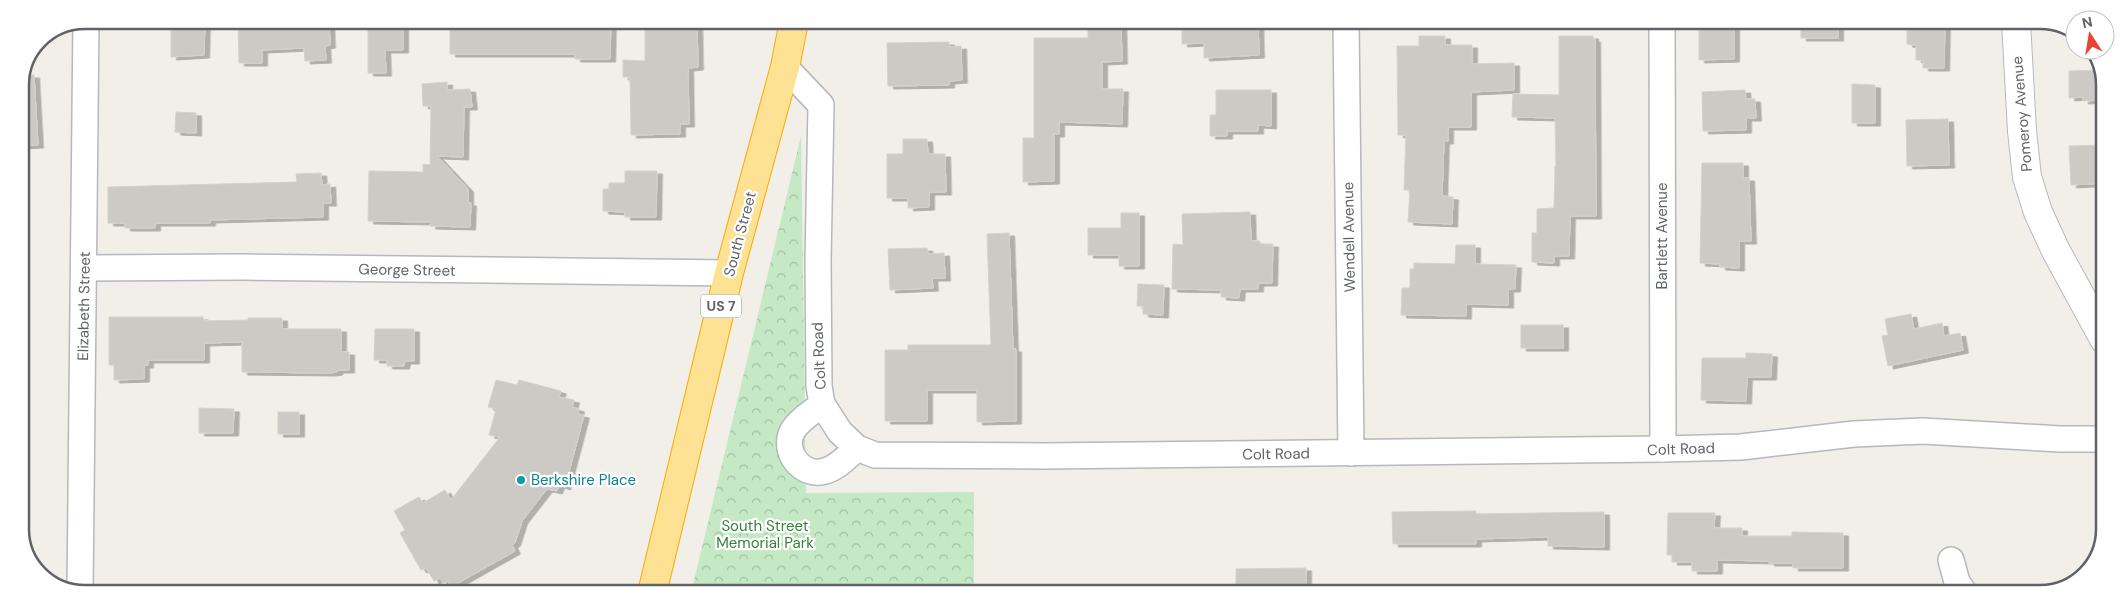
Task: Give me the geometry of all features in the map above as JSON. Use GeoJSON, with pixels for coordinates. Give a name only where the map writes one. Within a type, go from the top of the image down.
{"type":"FeatureCollection","features":[{"type":"Feature","properties":{"kind":"highway","name":"South Street"},"geometry":{"type":"LineString","coordinates":[[654,585],[729,273],[785,67],[792,29]]}},
{"type":"Feature","properties":{"kind":"street","name":"Elizabeth Street"},"geometry":{"type":"LineString","coordinates":[[80,585],[80,476],[85,268],[86,29]]}},
{"type":"Feature","properties":{"kind":"street","name":"Wendell Avenue"},"geometry":{"type":"LineString","coordinates":[[1346,29],[1351,453]]}},
{"type":"Feature","properties":{"kind":"street","name":"Bartlett Avenue"},"geometry":{"type":"LineString","coordinates":[[1662,29],[1663,450]]}},
{"type":"Feature","properties":{"kind":"street","name":"Pomeroy Avenue"},"geometry":{"type":"LineString","coordinates":[[2016,29],[2022,131],[2027,177],[2038,212],[2056,251],[2096,324]]}},
{"type":"Feature","properties":{"kind":"street","name":"Colt Road"},"geometry":{"type":"LineString","coordinates":[[785,67],[820,105],[818,350],[819,386],[822,404],[840,432],[857,448],[875,455],[1663,450],[1740,447],[1854,434],[1923,431],[2060,439],[2096,439]]}},
{"type":"Feature","properties":{"kind":"street","name":"George Street"},"geometry":{"type":"LineString","coordinates":[[85,268],[243,267],[729,273]]}},
{"type":"Feature","properties":{"kind":"street"},"geometry":{"type":"LineString","coordinates":[[822,404],[793,430],[790,444],[795,461],[809,471],[821,472],[837,465],[857,448]]}},
{"type":"Feature","properties":{"kind":"street"},"geometry":{"type":"LineString","coordinates":[[1951,560],[1959,585]]}},
{"type":"Feature","properties":{"kind":"green space","name":"South Street Memorial Park"},"geometry":{"type":"Polygon","coordinates":[[[801,136],[806,493],[974,492],[974,585],[693,585],[801,136]]]}},
{"type":"Feature","properties":{"kind":"building"},"geometry":{"type":"Polygon","coordinates":[[[171,29],[205,29],[204,55],[171,57],[171,29]]]}},
{"type":"Feature","properties":{"kind":"building"},"geometry":{"type":"Polygon","coordinates":[[[238,29],[329,29],[330,45],[325,46],[326,60],[305,61],[304,48],[262,50],[262,63],[239,63],[238,29]]]}},
{"type":"Feature","properties":{"kind":"building"},"geometry":{"type":"Polygon","coordinates":[[[368,29],[403,29],[403,50],[385,50],[386,73],[368,73],[368,29]]]}},
{"type":"Feature","properties":{"kind":"building"},"geometry":{"type":"Polygon","coordinates":[[[450,29],[611,29],[610,59],[575,59],[575,54],[450,54],[450,29]]]}},
{"type":"Feature","properties":{"kind":"building"},"geometry":{"type":"Polygon","coordinates":[[[645,29],[697,29],[698,67],[688,68],[689,124],[680,124],[680,134],[631,135],[630,77],[623,77],[623,60],[645,61],[645,29]]]}},
{"type":"Feature","properties":{"kind":"building"},"geometry":{"type":"Polygon","coordinates":[[[1088,29],[1121,29],[1122,61],[1102,62],[1102,89],[1123,89],[1122,124],[1059,122],[1059,134],[1054,134],[1054,181],[1023,182],[1023,138],[1034,138],[1034,38],[1088,38],[1088,29]]]}},
{"type":"Feature","properties":{"kind":"building"},"geometry":{"type":"Polygon","coordinates":[[[1182,29],[1258,29],[1259,55],[1204,58],[1204,43],[1182,44],[1182,29]]]}},
{"type":"Feature","properties":{"kind":"building"},"geometry":{"type":"Polygon","coordinates":[[[1699,29],[1734,29],[1734,59],[1699,60],[1699,29]]]}},
{"type":"Feature","properties":{"kind":"building"},"geometry":{"type":"Polygon","coordinates":[[[1801,29],[1838,29],[1838,38],[1801,38],[1801,29]]]}},
{"type":"Feature","properties":{"kind":"building"},"geometry":{"type":"Polygon","coordinates":[[[1907,29],[1945,29],[1944,68],[1923,68],[1923,60],[1916,60],[1916,45],[1907,44],[1907,29]]]}},
{"type":"Feature","properties":{"kind":"building"},"geometry":{"type":"Polygon","coordinates":[[[1419,36],[1445,36],[1445,45],[1472,45],[1472,64],[1514,63],[1514,90],[1471,92],[1471,127],[1448,127],[1448,141],[1444,141],[1442,196],[1453,197],[1452,224],[1408,222],[1410,190],[1404,190],[1406,135],[1398,135],[1397,46],[1419,46],[1419,36]]]}},
{"type":"Feature","properties":{"kind":"building"},"geometry":{"type":"Polygon","coordinates":[[[1559,36],[1593,36],[1593,39],[1595,39],[1596,216],[1570,216],[1569,256],[1554,256],[1554,263],[1532,262],[1532,233],[1537,233],[1537,209],[1554,208],[1556,166],[1555,118],[1512,117],[1513,94],[1559,95],[1559,36]]]}},
{"type":"Feature","properties":{"kind":"building"},"geometry":{"type":"Polygon","coordinates":[[[949,42],[949,47],[961,46],[962,80],[949,81],[949,85],[888,86],[887,43],[949,42]]]}},
{"type":"Feature","properties":{"kind":"building"},"geometry":{"type":"Polygon","coordinates":[[[2094,70],[2096,100],[2083,101],[2083,97],[2069,98],[2069,71],[2094,70]]]}},
{"type":"Feature","properties":{"kind":"building"},"geometry":{"type":"Polygon","coordinates":[[[30,75],[34,75],[38,145],[29,146],[30,75]]]}},
{"type":"Feature","properties":{"kind":"building"},"geometry":{"type":"Polygon","coordinates":[[[447,82],[447,90],[470,89],[472,107],[464,107],[463,157],[437,156],[468,189],[468,203],[471,203],[470,227],[430,226],[431,222],[368,221],[369,171],[423,172],[423,164],[430,165],[431,106],[423,106],[422,84],[447,82]]]}},
{"type":"Feature","properties":{"kind":"building"},"geometry":{"type":"Polygon","coordinates":[[[1852,84],[1875,85],[1875,123],[1852,123],[1852,84]]]}},
{"type":"Feature","properties":{"kind":"building"},"geometry":{"type":"Polygon","coordinates":[[[1216,90],[1271,90],[1271,126],[1258,125],[1258,131],[1227,131],[1227,136],[1210,136],[1210,115],[1216,115],[1216,90]]]}},
{"type":"Feature","properties":{"kind":"building"},"geometry":{"type":"Polygon","coordinates":[[[1745,90],[1746,99],[1755,99],[1756,118],[1746,118],[1746,130],[1703,131],[1702,92],[1745,90]]]}},
{"type":"Feature","properties":{"kind":"building"},"geometry":{"type":"Polygon","coordinates":[[[176,112],[196,113],[196,133],[175,132],[176,112]]]}},
{"type":"Feature","properties":{"kind":"building"},"geometry":{"type":"Polygon","coordinates":[[[1948,119],[1949,165],[1907,166],[1906,120],[1948,119]]]}},
{"type":"Feature","properties":{"kind":"building"},"geometry":{"type":"Polygon","coordinates":[[[903,139],[927,139],[928,154],[945,154],[946,192],[929,192],[929,207],[908,208],[908,198],[887,198],[887,154],[903,154],[903,139]]]}},
{"type":"Feature","properties":{"kind":"building"},"geometry":{"type":"Polygon","coordinates":[[[2096,145],[2096,183],[2071,185],[2069,146],[2096,145]]]}},
{"type":"Feature","properties":{"kind":"building"},"geometry":{"type":"Polygon","coordinates":[[[1702,163],[1743,163],[1743,178],[1749,178],[1751,241],[1739,241],[1739,268],[1720,267],[1720,264],[1700,263],[1702,163]]]}},
{"type":"Feature","properties":{"kind":"building"},"geometry":{"type":"Polygon","coordinates":[[[625,171],[657,171],[656,217],[625,217],[625,212],[603,211],[603,189],[609,189],[609,183],[625,183],[625,171]]]}},
{"type":"Feature","properties":{"kind":"building"},"geometry":{"type":"Polygon","coordinates":[[[321,173],[322,185],[330,184],[331,203],[323,203],[323,217],[210,220],[210,223],[155,223],[155,228],[125,228],[125,223],[108,223],[108,187],[297,182],[296,174],[321,173]]]}},
{"type":"Feature","properties":{"kind":"building"},"geometry":{"type":"Polygon","coordinates":[[[1250,212],[1251,241],[1260,241],[1260,244],[1273,244],[1272,283],[1258,283],[1258,289],[1240,289],[1239,298],[1221,297],[1221,290],[1172,289],[1173,244],[1183,245],[1182,214],[1250,212]]]}},
{"type":"Feature","properties":{"kind":"building"},"geometry":{"type":"Polygon","coordinates":[[[1121,213],[1139,213],[1139,266],[1119,266],[1119,255],[1088,255],[1088,228],[1121,228],[1121,213]]]}},
{"type":"Feature","properties":{"kind":"building"},"geometry":{"type":"Polygon","coordinates":[[[1009,233],[1013,349],[1016,349],[1016,421],[977,422],[977,390],[927,390],[927,421],[885,421],[885,350],[908,350],[908,345],[991,345],[987,234],[1009,233]]]}},
{"type":"Feature","properties":{"kind":"building"},"geometry":{"type":"Polygon","coordinates":[[[1456,245],[1475,245],[1475,264],[1516,265],[1515,289],[1508,289],[1508,305],[1466,304],[1466,316],[1401,315],[1402,288],[1410,288],[1410,269],[1414,269],[1414,263],[1455,264],[1456,245]]]}},
{"type":"Feature","properties":{"kind":"building"},"geometry":{"type":"Polygon","coordinates":[[[927,248],[928,254],[944,253],[945,278],[932,278],[933,288],[890,290],[888,249],[927,248]]]}},
{"type":"Feature","properties":{"kind":"building"},"geometry":{"type":"Polygon","coordinates":[[[1138,284],[1164,285],[1163,315],[1143,314],[1143,306],[1137,306],[1138,284]]]}},
{"type":"Feature","properties":{"kind":"building"},"geometry":{"type":"Polygon","coordinates":[[[1911,314],[1914,329],[1942,323],[1944,336],[1960,333],[1963,350],[1888,366],[1882,336],[1888,335],[1885,319],[1911,314]]]}},
{"type":"Feature","properties":{"kind":"building"},"geometry":{"type":"Polygon","coordinates":[[[109,317],[203,317],[204,321],[282,318],[282,329],[341,329],[341,352],[349,352],[349,370],[338,370],[337,372],[330,373],[242,372],[242,342],[204,343],[204,360],[148,360],[148,365],[144,365],[144,379],[114,380],[114,365],[109,365],[109,317]]]}},
{"type":"Feature","properties":{"kind":"building"},"geometry":{"type":"Polygon","coordinates":[[[1521,325],[1563,325],[1563,348],[1521,348],[1521,325]]]}},
{"type":"Feature","properties":{"kind":"building"},"geometry":{"type":"Polygon","coordinates":[[[375,329],[414,329],[414,361],[405,361],[404,366],[387,366],[387,360],[374,360],[375,329]]]}},
{"type":"Feature","properties":{"kind":"building"},"geometry":{"type":"Polygon","coordinates":[[[1746,353],[1772,354],[1771,377],[1747,377],[1746,401],[1701,400],[1702,358],[1746,358],[1746,353]]]}},
{"type":"Feature","properties":{"kind":"building","name":"Berkshire Place"},"geometry":{"type":"Polygon","coordinates":[[[496,380],[517,385],[519,380],[561,391],[559,397],[574,400],[572,407],[579,409],[578,414],[584,415],[565,487],[559,485],[557,491],[547,489],[522,521],[515,543],[512,545],[515,551],[455,585],[450,585],[448,581],[443,583],[440,578],[434,581],[426,568],[421,570],[400,533],[405,530],[394,511],[419,497],[423,503],[445,490],[451,500],[500,437],[489,435],[496,409],[488,407],[496,380]]]}},
{"type":"Feature","properties":{"kind":"building"},"geometry":{"type":"Polygon","coordinates":[[[199,408],[234,409],[233,433],[199,433],[199,408]]]}},
{"type":"Feature","properties":{"kind":"building"},"geometry":{"type":"Polygon","coordinates":[[[278,412],[299,412],[299,434],[278,434],[278,412]]]}},
{"type":"Feature","properties":{"kind":"building"},"geometry":{"type":"Polygon","coordinates":[[[1476,511],[1476,514],[1604,512],[1604,547],[1548,546],[1548,537],[1476,539],[1476,544],[1393,544],[1392,512],[1476,511]]]}},
{"type":"Feature","properties":{"kind":"building"},"geometry":{"type":"Polygon","coordinates":[[[1668,513],[1715,513],[1714,528],[1742,528],[1742,536],[1792,536],[1792,532],[1843,533],[1843,568],[1793,568],[1793,563],[1717,560],[1717,571],[1692,571],[1692,562],[1672,562],[1672,555],[1667,555],[1668,513]]]}},
{"type":"Feature","properties":{"kind":"building"},"geometry":{"type":"Polygon","coordinates":[[[1306,568],[1306,585],[1236,585],[1236,569],[1306,568]]]}},
{"type":"Feature","properties":{"kind":"place","name":"Berkshire Place"},"geometry":{"type":"Point","coordinates":[521,480]}}]}
